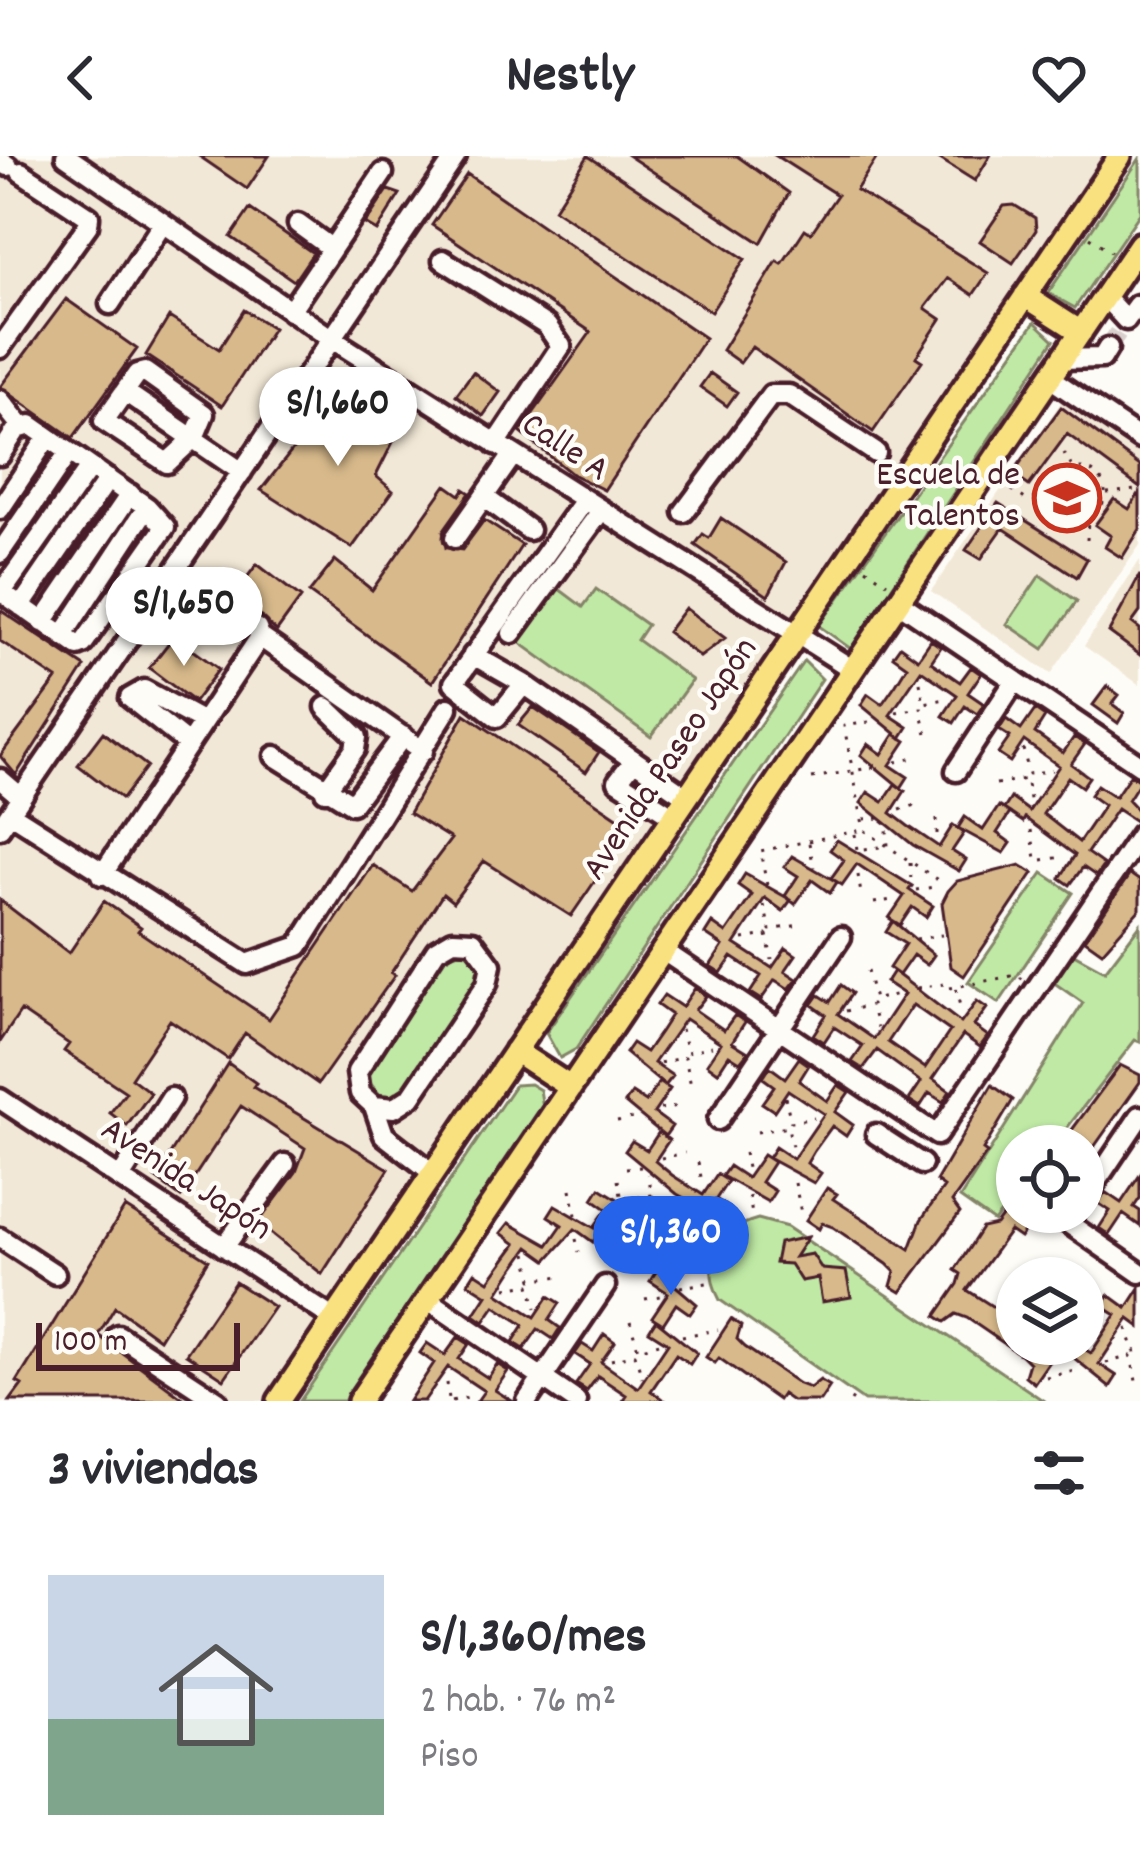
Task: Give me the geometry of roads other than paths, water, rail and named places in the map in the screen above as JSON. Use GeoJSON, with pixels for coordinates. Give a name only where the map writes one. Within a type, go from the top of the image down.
{"type":"FeatureCollection","features":[{"type":"Feature","properties":{"kind":"main road","name":"Avenida Paseo Japón"},"geometry":{"type":"LineString","coordinates":[[279,1401],[1120,156]]}},
{"type":"Feature","properties":{"kind":"main road"},"geometry":{"type":"LineString","coordinates":[[359,1401],[1134,254]]}},
{"type":"Feature","properties":{"kind":"main road"},"geometry":{"type":"LineString","coordinates":[[1025,296],[1081,332]]}},
{"type":"Feature","properties":{"kind":"main road"},"geometry":{"type":"LineString","coordinates":[[515,1051],[570,1088]]}},
{"type":"Feature","properties":{"kind":"street","name":"Calle A"},"geometry":{"type":"LineString","coordinates":[[66,156],[332,339],[852,669]]}},
{"type":"Feature","properties":{"kind":"street"},"geometry":{"type":"LineString","coordinates":[[11,813],[456,156]]}},
{"type":"Feature","properties":{"kind":"street"},"geometry":{"type":"LineString","coordinates":[[0,349],[88,225],[88,217],[10,166]]}},
{"type":"Feature","properties":{"kind":"street"},"geometry":{"type":"LineString","coordinates":[[290,310],[383,173]]}},
{"type":"Feature","properties":{"kind":"street"},"geometry":{"type":"LineString","coordinates":[[110,304],[164,223]]}},
{"type":"Feature","properties":{"kind":"street"},"geometry":{"type":"LineString","coordinates":[[298,224],[331,248]]}},
{"type":"Feature","properties":{"kind":"street"},"geometry":{"type":"LineString","coordinates":[[443,260],[547,326],[561,346],[484,497],[455,538]]}},
{"type":"Feature","properties":{"kind":"street"},"geometry":{"type":"LineString","coordinates":[[1108,292],[1134,311]]}},
{"type":"Feature","properties":{"kind":"street"},"geometry":{"type":"LineString","coordinates":[[1056,368],[1102,358],[1108,348]]}},
{"type":"Feature","properties":{"kind":"street"},"geometry":{"type":"LineString","coordinates":[[1056,368],[1140,439]]}},
{"type":"Feature","properties":{"kind":"street"},"geometry":{"type":"LineString","coordinates":[[145,372],[197,406],[205,421],[194,438],[167,464],[104,421],[136,374],[145,372]]}},
{"type":"Feature","properties":{"kind":"street"},"geometry":{"type":"LineString","coordinates":[[124,392],[242,472]]}},
{"type":"Feature","properties":{"kind":"street"},"geometry":{"type":"LineString","coordinates":[[684,512],[771,395],[789,395],[876,453]]}},
{"type":"Feature","properties":{"kind":"street"},"geometry":{"type":"LineString","coordinates":[[0,400],[21,426],[48,436],[163,520],[161,535],[92,636],[77,646],[1,591],[90,467]]}},
{"type":"Feature","properties":{"kind":"street"},"geometry":{"type":"LineString","coordinates":[[0,455],[21,426]]}},
{"type":"Feature","properties":{"kind":"street"},"geometry":{"type":"LineString","coordinates":[[0,509],[48,436]]}},
{"type":"Feature","properties":{"kind":"street"},"geometry":{"type":"LineString","coordinates":[[0,553],[69,452]]}},
{"type":"Feature","properties":{"kind":"street"},"geometry":{"type":"LineString","coordinates":[[21,606],[108,479]]}},
{"type":"Feature","properties":{"kind":"street"},"geometry":{"type":"LineString","coordinates":[[44,622],[130,494]]}},
{"type":"Feature","properties":{"kind":"street"},"geometry":{"type":"LineString","coordinates":[[484,497],[529,530]]}},
{"type":"Feature","properties":{"kind":"street"},"geometry":{"type":"LineString","coordinates":[[512,633],[592,506]]}},
{"type":"Feature","properties":{"kind":"street"},"geometry":{"type":"LineString","coordinates":[[524,683],[503,712],[490,714],[454,683],[592,506]]}},
{"type":"Feature","properties":{"kind":"street"},"geometry":{"type":"LineString","coordinates":[[174,572],[423,751]]}},
{"type":"Feature","properties":{"kind":"street"},"geometry":{"type":"LineString","coordinates":[[900,597],[1140,765]]}},
{"type":"Feature","properties":{"kind":"street"},"geometry":{"type":"LineString","coordinates":[[102,875],[260,637]]}},
{"type":"Feature","properties":{"kind":"street"},"geometry":{"type":"LineString","coordinates":[[473,655],[524,683],[687,796]]}},
{"type":"Feature","properties":{"kind":"street"},"geometry":{"type":"LineString","coordinates":[[956,770],[1015,681]]}},
{"type":"Feature","properties":{"kind":"street"},"geometry":{"type":"LineString","coordinates":[[188,744],[130,698],[144,690],[203,722]]}},
{"type":"Feature","properties":{"kind":"street"},"geometry":{"type":"LineString","coordinates":[[325,790],[356,749],[357,737],[326,707]]}},
{"type":"Feature","properties":{"kind":"street"},"geometry":{"type":"LineString","coordinates":[[0,779],[11,813],[248,964],[274,958],[304,939],[448,708]]}},
{"type":"Feature","properties":{"kind":"street"},"geometry":{"type":"LineString","coordinates":[[274,756],[352,804],[403,736]]}},
{"type":"Feature","properties":{"kind":"street"},"geometry":{"type":"LineString","coordinates":[[634,760],[618,781],[674,817]]}},
{"type":"Feature","properties":{"kind":"street"},"geometry":{"type":"LineString","coordinates":[[662,950],[937,1135],[1140,835]]}},
{"type":"Feature","properties":{"kind":"street"},"geometry":{"type":"LineString","coordinates":[[718,1120],[841,937]]}},
{"type":"Feature","properties":{"kind":"street"},"geometry":{"type":"LineString","coordinates":[[374,1106],[394,1108],[411,1097],[487,984],[491,964],[472,941],[453,940],[436,950],[360,1064],[360,1093],[374,1106],[384,1135],[433,1173]]}},
{"type":"Feature","properties":{"kind":"street"},"geometry":{"type":"LineString","coordinates":[[120,1178],[171,1098]]}},
{"type":"Feature","properties":{"kind":"street","name":"Avenida Japón"},"geometry":{"type":"LineString","coordinates":[[0,1099],[334,1319]]}},
{"type":"Feature","properties":{"kind":"street"},"geometry":{"type":"LineString","coordinates":[[1104,1170],[1140,1116]]}},
{"type":"Feature","properties":{"kind":"street"},"geometry":{"type":"LineString","coordinates":[[876,1134],[922,1164]]}},
{"type":"Feature","properties":{"kind":"street"},"geometry":{"type":"LineString","coordinates":[[224,1247],[285,1164]]}},
{"type":"Feature","properties":{"kind":"street"},"geometry":{"type":"LineString","coordinates":[[1090,1233],[1140,1273]]}},
{"type":"Feature","properties":{"kind":"street"},"geometry":{"type":"LineString","coordinates":[[0,1238],[55,1274]]}},
{"type":"Feature","properties":{"kind":"street"},"geometry":{"type":"LineString","coordinates":[[527,1401],[605,1286]]}},
{"type":"Feature","properties":{"kind":"street"},"geometry":{"type":"LineString","coordinates":[[427,1299],[576,1401]]}},
{"type":"Feature","properties":{"kind":"street"},"geometry":{"type":"LineString","coordinates":[[118,1335],[218,1401]]}},
{"type":"Feature","properties":{"kind":"tunnel"},"geometry":{"type":"LineString","coordinates":[[1108,348],[1126,320]]}},
{"type":"Feature","properties":{"kind":"place","name":"Escuela de Talentos"},"geometry":{"type":"Point","coordinates":[1067,498]}}]}
